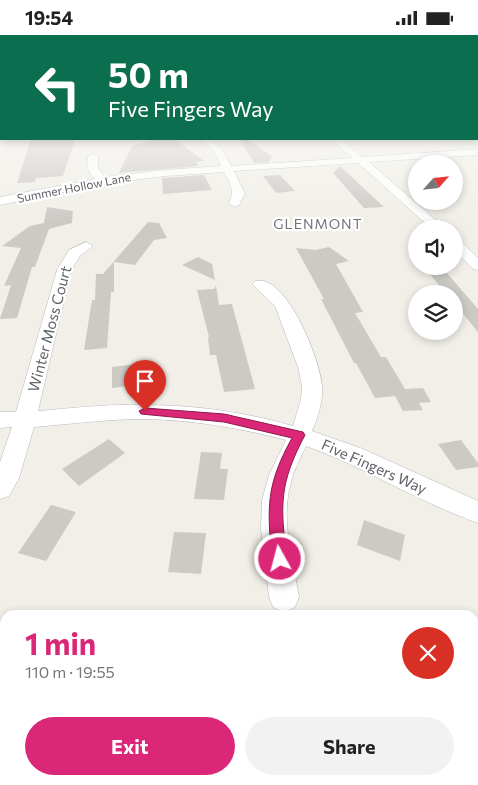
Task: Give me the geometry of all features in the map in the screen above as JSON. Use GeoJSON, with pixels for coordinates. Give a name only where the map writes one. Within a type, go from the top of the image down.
{"type":"FeatureCollection","features":[{"type":"Feature","properties":{"kind":"street"},"geometry":{"type":"LineString","coordinates":[[218,151],[239,194],[235,203]]}},
{"type":"Feature","properties":{"kind":"street"},"geometry":{"type":"LineString","coordinates":[[350,151],[430,220]]}},
{"type":"Feature","properties":{"kind":"street","name":"Summer Hollow Lane"},"geometry":{"type":"LineString","coordinates":[[0,201],[103,181],[165,173],[466,151]]}},
{"type":"Feature","properties":{"kind":"street"},"geometry":{"type":"LineString","coordinates":[[92,157],[94,173],[103,181]]}},
{"type":"Feature","properties":{"kind":"street","name":"Winter Moss Court"},"geometry":{"type":"LineString","coordinates":[[0,489],[7,478],[25,420],[64,270],[74,253],[86,246]]}},
{"type":"Feature","properties":{"kind":"street"},"geometry":{"type":"LineString","coordinates":[[463,251],[478,266]]}},
{"type":"Feature","properties":{"kind":"street"},"geometry":{"type":"LineString","coordinates":[[260,284],[272,291],[285,308],[308,369],[312,386],[311,403],[299,435],[285,461],[277,488],[275,521],[284,597]]}},
{"type":"Feature","properties":{"kind":"street","name":"Five Fingers Way"},"geometry":{"type":"LineString","coordinates":[[0,420],[25,420],[145,411],[224,418],[299,435],[338,448],[478,512]]}},
{"type":"Feature","properties":{"kind":"building"},"geometry":{"type":"Polygon","coordinates":[[[27,151],[71,151],[63,176],[36,178],[35,182],[17,183],[27,151]]]}},
{"type":"Feature","properties":{"kind":"building"},"geometry":{"type":"Polygon","coordinates":[[[130,151],[190,151],[204,161],[196,162],[199,166],[119,173],[130,151]]]}},
{"type":"Feature","properties":{"kind":"building"},"geometry":{"type":"Polygon","coordinates":[[[246,151],[265,151],[272,156],[269,162],[254,163],[246,151]]]}},
{"type":"Feature","properties":{"kind":"building"},"geometry":{"type":"Polygon","coordinates":[[[340,166],[384,207],[364,208],[333,173],[340,166]]]}},
{"type":"Feature","properties":{"kind":"building"},"geometry":{"type":"Polygon","coordinates":[[[204,175],[212,190],[163,194],[162,178],[204,175]]]}},
{"type":"Feature","properties":{"kind":"building"},"geometry":{"type":"Polygon","coordinates":[[[280,175],[295,191],[276,193],[263,176],[280,175]]]}},
{"type":"Feature","properties":{"kind":"building"},"geometry":{"type":"Polygon","coordinates":[[[47,207],[73,211],[72,223],[49,229],[35,267],[32,267],[17,318],[0,319],[11,285],[4,286],[21,248],[2,246],[30,226],[44,223],[47,207]]]}},
{"type":"Feature","properties":{"kind":"building"},"geometry":{"type":"Polygon","coordinates":[[[148,222],[159,223],[167,238],[154,240],[135,265],[114,262],[114,292],[111,292],[107,348],[84,350],[92,300],[95,300],[96,274],[103,274],[148,222]]]}},
{"type":"Feature","properties":{"kind":"building"},"geometry":{"type":"Polygon","coordinates":[[[329,247],[349,261],[336,264],[363,312],[355,313],[381,357],[386,357],[405,389],[423,388],[431,402],[419,403],[423,410],[403,411],[395,396],[375,398],[356,363],[354,363],[321,299],[324,299],[296,248],[316,250],[329,247]]]}},
{"type":"Feature","properties":{"kind":"building"},"geometry":{"type":"Polygon","coordinates":[[[198,257],[212,264],[215,280],[182,265],[198,257]]]}},
{"type":"Feature","properties":{"kind":"building"},"geometry":{"type":"Polygon","coordinates":[[[431,275],[449,275],[457,285],[439,285],[431,275]]]}},
{"type":"Feature","properties":{"kind":"building"},"geometry":{"type":"Polygon","coordinates":[[[216,286],[219,305],[232,304],[255,389],[224,392],[216,355],[210,355],[209,337],[197,290],[214,289],[216,286]]]}},
{"type":"Feature","properties":{"kind":"building"},"geometry":{"type":"Polygon","coordinates":[[[463,292],[478,309],[478,332],[463,314],[463,292]]]}},
{"type":"Feature","properties":{"kind":"building"},"geometry":{"type":"Polygon","coordinates":[[[137,364],[138,385],[112,388],[112,367],[137,364]]]}},
{"type":"Feature","properties":{"kind":"building"},"geometry":{"type":"Polygon","coordinates":[[[109,439],[125,453],[79,486],[62,469],[109,439]]]}},
{"type":"Feature","properties":{"kind":"building"},"geometry":{"type":"Polygon","coordinates":[[[461,440],[478,463],[478,467],[456,470],[438,444],[461,440]]]}},
{"type":"Feature","properties":{"kind":"building"},"geometry":{"type":"Polygon","coordinates":[[[201,452],[222,453],[220,469],[228,469],[224,500],[194,499],[201,452]]]}},
{"type":"Feature","properties":{"kind":"building"},"geometry":{"type":"Polygon","coordinates":[[[51,505],[76,512],[46,561],[18,553],[51,505]]]}},
{"type":"Feature","properties":{"kind":"building"},"geometry":{"type":"Polygon","coordinates":[[[364,520],[405,535],[400,561],[357,545],[364,520]]]}},
{"type":"Feature","properties":{"kind":"building"},"geometry":{"type":"Polygon","coordinates":[[[174,532],[206,533],[201,574],[168,572],[174,532]]]}},
{"type":"Feature","properties":{"kind":"district","name":"GLENMONT"},"geometry":{"type":"Point","coordinates":[318,224]}},
{"type":"Feature","properties":{"kind":"route"},"geometry":{"type":"LineString","coordinates":[[145,411],[224,418],[299,435],[285,461],[277,488],[275,521],[280,559]]}}]}
